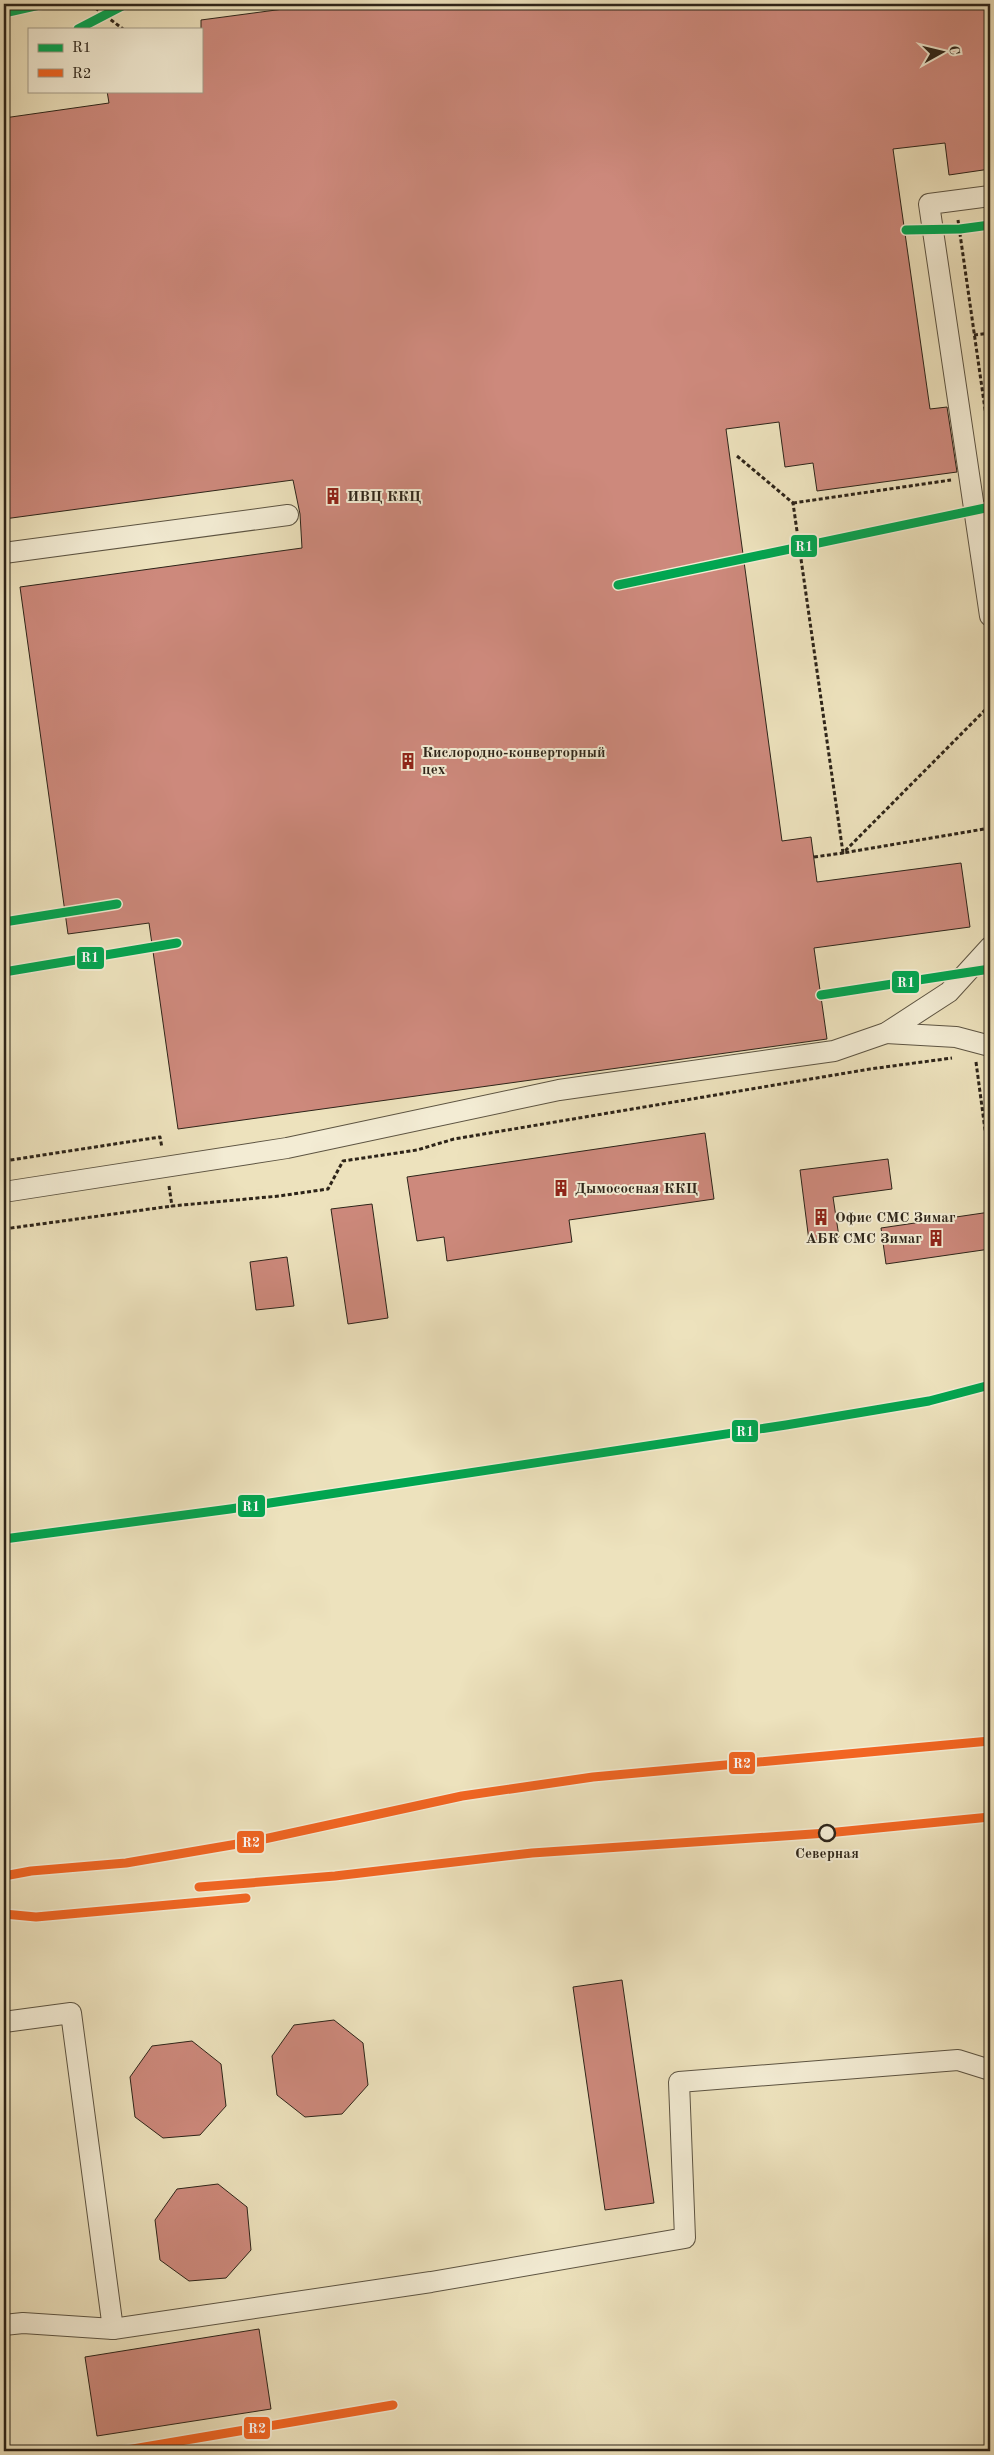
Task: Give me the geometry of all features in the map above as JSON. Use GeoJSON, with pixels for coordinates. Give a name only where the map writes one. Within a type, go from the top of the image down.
{"type":"FeatureCollection","features":[{"type":"Feature","properties":{"kind":"lane"},"geometry":{"type":"LineString","coordinates":[[990,196],[929,204],[990,616]]}},
{"type":"Feature","properties":{"kind":"lane"},"geometry":{"type":"LineString","coordinates":[[4,553],[288,515]]}},
{"type":"Feature","properties":{"kind":"lane"},"geometry":{"type":"LineString","coordinates":[[4,1192],[287,1148],[559,1090],[834,1051],[886,1033],[949,992],[990,947]]}},
{"type":"Feature","properties":{"kind":"lane"},"geometry":{"type":"LineString","coordinates":[[886,1033],[956,1037],[987,1055]]}},
{"type":"Feature","properties":{"kind":"lane"},"geometry":{"type":"LineString","coordinates":[[4,2022],[71,2014],[113,2329]]}},
{"type":"Feature","properties":{"kind":"lane"},"geometry":{"type":"LineString","coordinates":[[4,2325],[23,2322],[113,2329],[431,2282],[685,2238],[679,2082],[958,2060],[990,2070]]}},
{"type":"Feature","properties":{"kind":"path"},"geometry":{"type":"LineString","coordinates":[[90,4],[122,28]]}},
{"type":"Feature","properties":{"kind":"path"},"geometry":{"type":"LineString","coordinates":[[957,210],[990,444]]}},
{"type":"Feature","properties":{"kind":"path"},"geometry":{"type":"LineString","coordinates":[[974,335],[990,333]]}},
{"type":"Feature","properties":{"kind":"path"},"geometry":{"type":"LineString","coordinates":[[737,456],[793,503],[843,853]]}},
{"type":"Feature","properties":{"kind":"path"},"geometry":{"type":"LineString","coordinates":[[793,503],[970,477]]}},
{"type":"Feature","properties":{"kind":"path"},"geometry":{"type":"LineString","coordinates":[[843,853],[990,705]]}},
{"type":"Feature","properties":{"kind":"path"},"geometry":{"type":"LineString","coordinates":[[814,857],[990,828]]}},
{"type":"Feature","properties":{"kind":"path"},"geometry":{"type":"LineString","coordinates":[[976,1062],[987,1055]]}},
{"type":"Feature","properties":{"kind":"path"},"geometry":{"type":"LineString","coordinates":[[4,1229],[172,1206],[279,1196],[328,1189],[343,1161],[417,1150],[454,1139],[870,1069],[959,1057]]}},
{"type":"Feature","properties":{"kind":"path"},"geometry":{"type":"LineString","coordinates":[[967,1059],[976,1062]]}},
{"type":"Feature","properties":{"kind":"path"},"geometry":{"type":"LineString","coordinates":[[976,1062],[988,1152]]}},
{"type":"Feature","properties":{"kind":"path"},"geometry":{"type":"LineString","coordinates":[[4,1161],[160,1136],[172,1206]]}},
{"type":"Feature","properties":{"kind":"building"},"geometry":{"type":"Polygon","coordinates":[[[321,4],[990,4],[990,169],[949,175],[945,143],[893,149],[930,409],[947,407],[957,472],[817,491],[813,463],[785,467],[779,422],[726,429],[782,841],[811,837],[817,882],[961,863],[970,927],[814,948],[827,1039],[178,1129],[149,923],[68,934],[20,587],[302,548],[300,514],[293,480],[4,519],[4,118],[109,103],[107,92],[202,92],[201,20],[321,4]]]}},
{"type":"Feature","properties":{"kind":"building","name":"Дымососная ККЦ"},"geometry":{"type":"Polygon","coordinates":[[[705,1133],[714,1199],[569,1220],[572,1242],[447,1261],[444,1237],[417,1241],[407,1177],[705,1133]]]}},
{"type":"Feature","properties":{"kind":"building","name":"Офис СМС Зимаг"},"geometry":{"type":"Polygon","coordinates":[[[888,1159],[892,1189],[833,1197],[839,1237],[809,1241],[800,1170],[888,1159]]]}},
{"type":"Feature","properties":{"kind":"building"},"geometry":{"type":"Polygon","coordinates":[[[372,1204],[388,1318],[348,1324],[331,1209],[372,1204]]]}},
{"type":"Feature","properties":{"kind":"building","name":"АБК СМС Зимаг"},"geometry":{"type":"Polygon","coordinates":[[[990,1212],[990,1249],[886,1264],[881,1228],[990,1212]]]}},
{"type":"Feature","properties":{"kind":"building"},"geometry":{"type":"Polygon","coordinates":[[[287,1257],[294,1306],[256,1310],[250,1262],[287,1257]]]}},
{"type":"Feature","properties":{"kind":"building"},"geometry":{"type":"Polygon","coordinates":[[[622,1980],[654,2203],[605,2210],[573,1987],[622,1980]]]}},
{"type":"Feature","properties":{"kind":"building"},"geometry":{"type":"Polygon","coordinates":[[[334,2020],[363,2043],[368,2085],[342,2114],[305,2117],[277,2095],[272,2056],[294,2025],[334,2020]]]}},
{"type":"Feature","properties":{"kind":"building"},"geometry":{"type":"Polygon","coordinates":[[[192,2041],[221,2064],[226,2106],[200,2135],[163,2138],[135,2117],[130,2077],[152,2046],[192,2041]]]}},
{"type":"Feature","properties":{"kind":"building"},"geometry":{"type":"Polygon","coordinates":[[[218,2184],[247,2207],[251,2250],[226,2278],[189,2281],[160,2260],[155,2220],[177,2189],[218,2184]]]}},
{"type":"Feature","properties":{"kind":"building"},"geometry":{"type":"Polygon","coordinates":[[[259,2329],[271,2409],[97,2436],[85,2357],[259,2329]]]}},
{"type":"Feature","properties":{"kind":"transit line","name":"R1"},"geometry":{"type":"LineString","coordinates":[[4,13],[44,4]]}},
{"type":"Feature","properties":{"kind":"transit line","name":"R1"},"geometry":{"type":"LineString","coordinates":[[80,28],[126,4]]}},
{"type":"Feature","properties":{"kind":"transit line","name":"R1"},"geometry":{"type":"LineString","coordinates":[[906,230],[960,229],[990,225]]}},
{"type":"Feature","properties":{"kind":"transit line","name":"R1"},"geometry":{"type":"LineString","coordinates":[[618,585],[990,507]]}},
{"type":"Feature","properties":{"kind":"transit line","name":"R1"},"geometry":{"type":"LineString","coordinates":[[4,922],[117,904]]}},
{"type":"Feature","properties":{"kind":"transit line","name":"R1"},"geometry":{"type":"LineString","coordinates":[[4,972],[177,943]]}},
{"type":"Feature","properties":{"kind":"transit line","name":"R1"},"geometry":{"type":"LineString","coordinates":[[821,995],[990,969]]}},
{"type":"Feature","properties":{"kind":"transit line","name":"R1"},"geometry":{"type":"LineString","coordinates":[[4,1539],[230,1509],[786,1425],[929,1401],[990,1385]]}},
{"type":"Feature","properties":{"kind":"transit line","name":"R2"},"geometry":{"type":"LineString","coordinates":[[4,1876],[31,1871],[126,1863],[255,1841],[462,1796],[593,1777],[990,1741]]}},
{"type":"Feature","properties":{"kind":"transit line","name":"R2"},"geometry":{"type":"LineString","coordinates":[[199,1887],[335,1876],[532,1853],[827,1833],[990,1817]]}},
{"type":"Feature","properties":{"kind":"transit line","name":"R2"},"geometry":{"type":"LineString","coordinates":[[4,1914],[36,1917],[246,1898]]}},
{"type":"Feature","properties":{"kind":"transit line","name":"R2"},"geometry":{"type":"LineString","coordinates":[[121,2451],[393,2405]]}},
{"type":"Feature","properties":{"kind":"place","name":"ИВЦ ККЦ"},"geometry":{"type":"Point","coordinates":[333,496]}},
{"type":"Feature","properties":{"kind":"place","name":"Кислородно-конверторный цех"},"geometry":{"type":"Point","coordinates":[408,761]}},
{"type":"Feature","properties":{"kind":"place","name":"Дымососная ККЦ"},"geometry":{"type":"Point","coordinates":[561,1188]}},
{"type":"Feature","properties":{"kind":"place","name":"Офис СМС Зимаг"},"geometry":{"type":"Point","coordinates":[821,1217]}},
{"type":"Feature","properties":{"kind":"place","name":"АБК СМС Зимаг"},"geometry":{"type":"Point","coordinates":[936,1238]}},
{"type":"Feature","properties":{"kind":"place","name":"Северная"},"geometry":{"type":"Point","coordinates":[827,1833]}}]}
